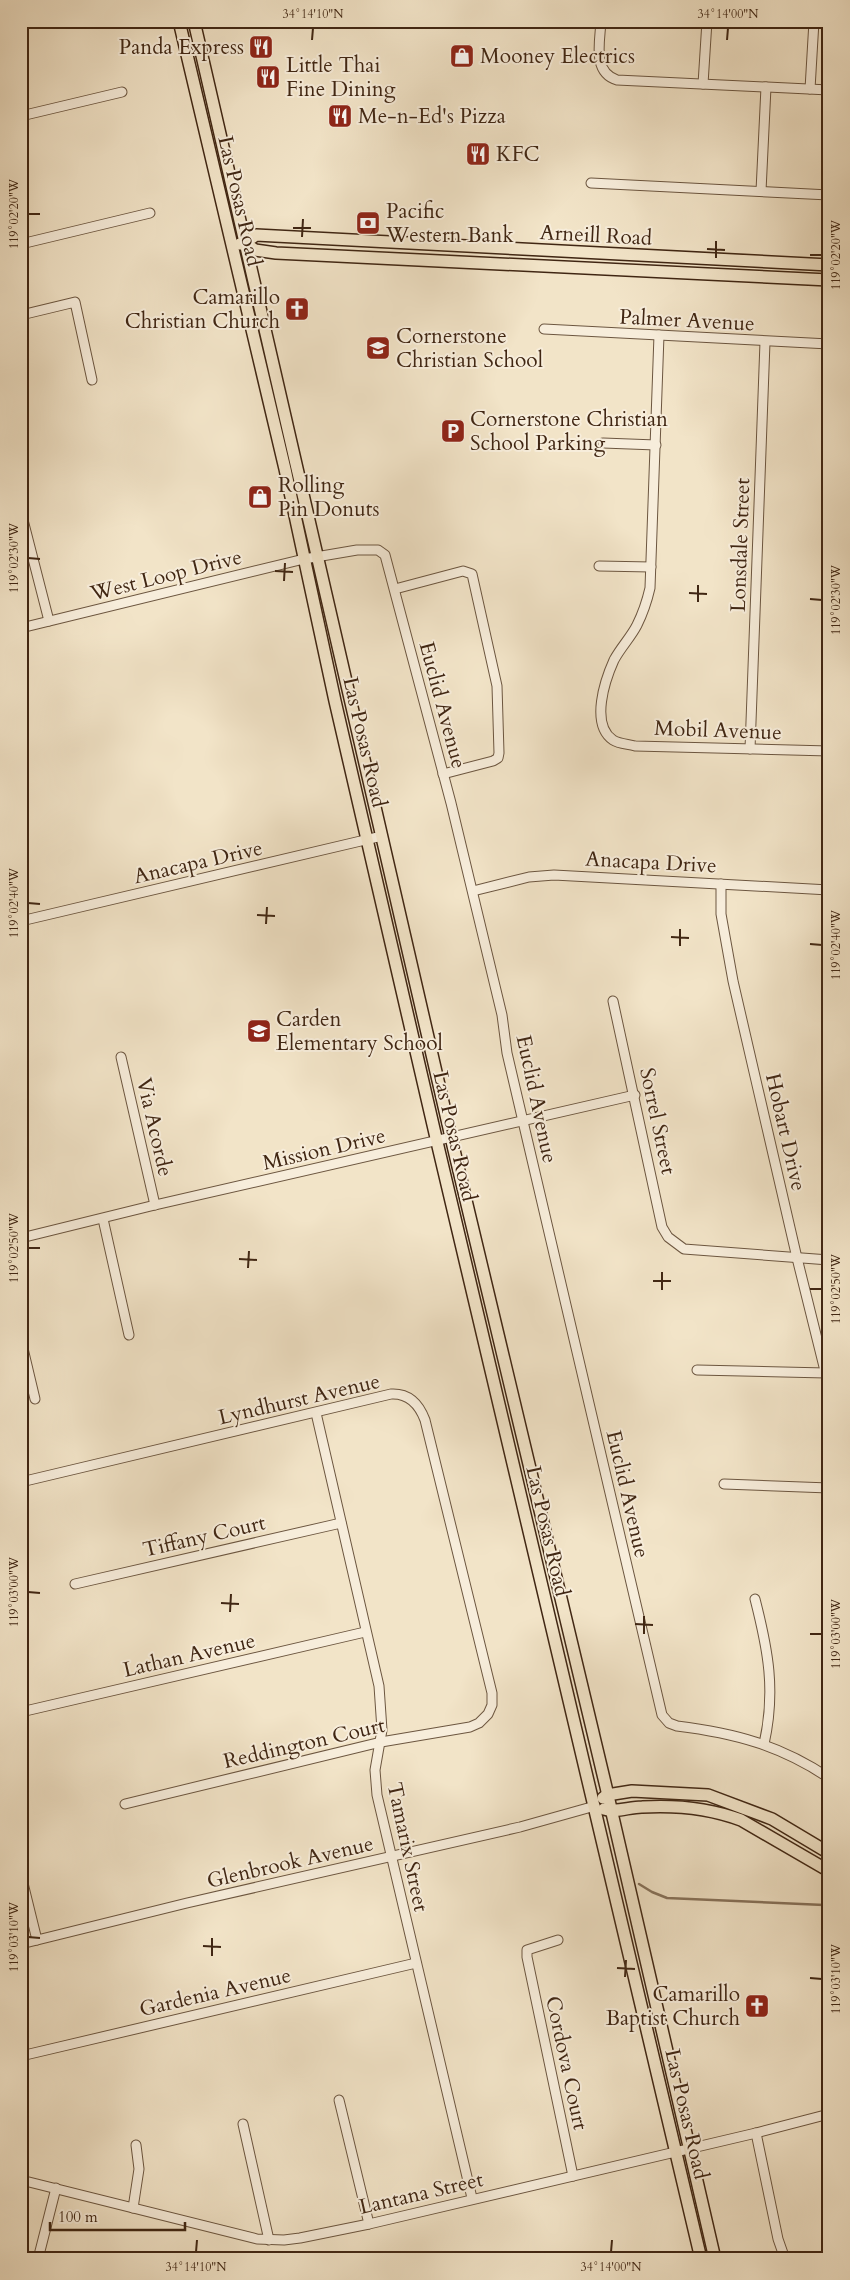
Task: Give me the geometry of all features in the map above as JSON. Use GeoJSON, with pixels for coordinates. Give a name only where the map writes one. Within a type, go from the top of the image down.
{"type":"FeatureCollection","features":[{"type":"Feature","properties":{"kind":"main road","name":"Las Posas Road"},"geometry":{"type":"LineString","coordinates":[[179,21],[437,1142],[701,2259]]}},
{"type":"Feature","properties":{"kind":"main road","name":"Las Posas Road"},"geometry":{"type":"LineString","coordinates":[[194,21],[452,1138],[608,1795],[714,2259]]}},
{"type":"Feature","properties":{"kind":"main road","name":"Arneill Road"},"geometry":{"type":"LineString","coordinates":[[231,245],[245,243],[256,235],[829,265]]}},
{"type":"Feature","properties":{"kind":"main road","name":"Arneill Road"},"geometry":{"type":"LineString","coordinates":[[245,243],[255,250],[276,253],[829,280]]}},
{"type":"Feature","properties":{"kind":"main road"},"geometry":{"type":"LineString","coordinates":[[595,1806],[608,1795],[632,1791],[708,1795],[772,1819],[829,1853]]}},
{"type":"Feature","properties":{"kind":"main road"},"geometry":{"type":"LineString","coordinates":[[595,1806],[611,1811],[664,1806],[699,1808],[728,1815],[741,1820],[829,1871]]}},
{"type":"Feature","properties":{"kind":"street"},"geometry":{"type":"LineString","coordinates":[[601,21],[600,61],[603,71],[608,76],[617,80],[829,90]]}},
{"type":"Feature","properties":{"kind":"street"},"geometry":{"type":"LineString","coordinates":[[703,84],[706,21]]}},
{"type":"Feature","properties":{"kind":"street"},"geometry":{"type":"LineString","coordinates":[[810,89],[814,21]]}},
{"type":"Feature","properties":{"kind":"street"},"geometry":{"type":"LineString","coordinates":[[761,191],[766,87]]}},
{"type":"Feature","properties":{"kind":"street"},"geometry":{"type":"LineString","coordinates":[[21,116],[122,92]]}},
{"type":"Feature","properties":{"kind":"street"},"geometry":{"type":"LineString","coordinates":[[591,183],[829,195]]}},
{"type":"Feature","properties":{"kind":"street"},"geometry":{"type":"LineString","coordinates":[[21,227],[23,244],[150,214]]}},
{"type":"Feature","properties":{"kind":"street"},"geometry":{"type":"LineString","coordinates":[[21,315],[75,302],[92,380]]}},
{"type":"Feature","properties":{"kind":"street","name":"Palmer Avenue"},"geometry":{"type":"LineString","coordinates":[[544,329],[829,344]]}},
{"type":"Feature","properties":{"kind":"street"},"geometry":{"type":"LineString","coordinates":[[599,566],[651,567],[659,335]]}},
{"type":"Feature","properties":{"kind":"street","name":"Lonsdale Street"},"geometry":{"type":"LineString","coordinates":[[750,749],[765,342]]}},
{"type":"Feature","properties":{"kind":"street"},"geometry":{"type":"LineString","coordinates":[[603,444],[656,445]]}},
{"type":"Feature","properties":{"kind":"street"},"geometry":{"type":"LineString","coordinates":[[21,512],[49,621]]}},
{"type":"Feature","properties":{"kind":"street","name":"Euclid Avenue"},"geometry":{"type":"LineString","coordinates":[[318,557],[357,550],[381,551],[385,555],[473,892],[502,1016],[507,1053],[662,1715],[676,1726],[730,1733],[764,1744]]}},
{"type":"Feature","properties":{"kind":"street","name":"West Loop Drive"},"geometry":{"type":"LineString","coordinates":[[21,628],[318,557]]}},
{"type":"Feature","properties":{"kind":"street","name":"Mobil Avenue"},"geometry":{"type":"LineString","coordinates":[[651,567],[650,588],[644,611],[615,660],[605,685],[601,712],[608,736],[619,743],[635,746],[829,751]]}},
{"type":"Feature","properties":{"kind":"street"},"geometry":{"type":"LineString","coordinates":[[395,589],[463,571],[472,574],[497,686],[499,753],[498,758],[493,761],[442,774]]}},
{"type":"Feature","properties":{"kind":"street","name":"Anacapa Drive"},"geometry":{"type":"LineString","coordinates":[[21,921],[382,836]]}},
{"type":"Feature","properties":{"kind":"street"},"geometry":{"type":"LineString","coordinates":[[828,890],[829,868]]}},
{"type":"Feature","properties":{"kind":"street","name":"Anacapa Drive"},"geometry":{"type":"LineString","coordinates":[[473,892],[528,877],[554,875],[828,890]]}},
{"type":"Feature","properties":{"kind":"street","name":"Hobart Drive"},"geometry":{"type":"LineString","coordinates":[[721,884],[720,906],[724,936],[797,1258],[829,1387]]}},
{"type":"Feature","properties":{"kind":"street","name":"Sorrel Street"},"geometry":{"type":"LineString","coordinates":[[613,1001],[662,1226],[676,1244],[684,1249],[797,1258]]}},
{"type":"Feature","properties":{"kind":"street","name":"Via Acorde"},"geometry":{"type":"LineString","coordinates":[[121,1057],[155,1205]]}},
{"type":"Feature","properties":{"kind":"street","name":"Mission Drive"},"geometry":{"type":"LineString","coordinates":[[21,1238],[155,1205],[437,1142],[523,1120],[635,1095]]}},
{"type":"Feature","properties":{"kind":"street"},"geometry":{"type":"LineString","coordinates":[[103,1219],[129,1335]]}},
{"type":"Feature","properties":{"kind":"street"},"geometry":{"type":"LineString","coordinates":[[797,1258],[829,1260]]}},
{"type":"Feature","properties":{"kind":"street"},"geometry":{"type":"LineString","coordinates":[[21,1340],[35,1399]]}},
{"type":"Feature","properties":{"kind":"street"},"geometry":{"type":"LineString","coordinates":[[696,1370],[826,1373]]}},
{"type":"Feature","properties":{"kind":"street","name":"Lyndhurst Avenue"},"geometry":{"type":"LineString","coordinates":[[21,1482],[391,1394],[408,1397],[419,1407],[425,1420],[492,1693],[492,1705],[488,1714]]}},
{"type":"Feature","properties":{"kind":"street","name":"Tamarix Street"},"geometry":{"type":"LineString","coordinates":[[316,1413],[381,1701],[381,1742],[375,1778],[377,1795],[472,2198]]}},
{"type":"Feature","properties":{"kind":"street"},"geometry":{"type":"LineString","coordinates":[[724,1484],[829,1488]]}},
{"type":"Feature","properties":{"kind":"street","name":"Tiffany Court"},"geometry":{"type":"LineString","coordinates":[[75,1584],[341,1523]]}},
{"type":"Feature","properties":{"kind":"street"},"geometry":{"type":"LineString","coordinates":[[755,1599],[771,1681],[770,1709],[764,1744],[806,1762],[829,1778]]}},
{"type":"Feature","properties":{"kind":"street","name":"Lathan Avenue"},"geometry":{"type":"LineString","coordinates":[[21,1712],[365,1632]]}},
{"type":"Feature","properties":{"kind":"street","name":"Reddington Court"},"geometry":{"type":"LineString","coordinates":[[125,1804],[381,1742],[470,1726],[479,1723],[488,1714]]}},
{"type":"Feature","properties":{"kind":"street","name":"Glenbrook Avenue"},"geometry":{"type":"LineString","coordinates":[[21,1944],[187,1902],[520,1827],[595,1806]]}},
{"type":"Feature","properties":{"kind":"street"},"geometry":{"type":"LineString","coordinates":[[21,1875],[36,1940]]}},
{"type":"Feature","properties":{"kind":"street","name":"Cordova Court"},"geometry":{"type":"LineString","coordinates":[[558,1940],[527,1950],[526,1957],[573,2176]]}},
{"type":"Feature","properties":{"kind":"street","name":"Gardenia Avenue"},"geometry":{"type":"LineString","coordinates":[[21,2056],[416,1963]]}},
{"type":"Feature","properties":{"kind":"street"},"geometry":{"type":"LineString","coordinates":[[339,2100],[369,2224]]}},
{"type":"Feature","properties":{"kind":"street","name":"Lantana Street"},"geometry":{"type":"LineString","coordinates":[[21,2180],[269,2240],[300,2238],[369,2224],[472,2198],[689,2149],[829,2114]]}},
{"type":"Feature","properties":{"kind":"street"},"geometry":{"type":"LineString","coordinates":[[242,2124],[269,2240]]}},
{"type":"Feature","properties":{"kind":"street"},"geometry":{"type":"LineString","coordinates":[[756,2133],[778,2239],[785,2259]]}},
{"type":"Feature","properties":{"kind":"street"},"geometry":{"type":"LineString","coordinates":[[133,2208],[138,2169],[136,2145]]}},
{"type":"Feature","properties":{"kind":"street"},"geometry":{"type":"LineString","coordinates":[[38,2259],[56,2188]]}},
{"type":"Feature","properties":{"kind":"waterway"},"geometry":{"type":"LineString","coordinates":[[639,1884],[667,1898],[824,1905]]}},
{"type":"Feature","properties":{"kind":"place","name":"Panda Express"},"geometry":{"type":"Point","coordinates":[261,47]}},
{"type":"Feature","properties":{"kind":"place","name":"Mooney Electrics"},"geometry":{"type":"Point","coordinates":[462,56]}},
{"type":"Feature","properties":{"kind":"place","name":"Little Thai Fine Dining"},"geometry":{"type":"Point","coordinates":[268,77]}},
{"type":"Feature","properties":{"kind":"place","name":"Me-n-Ed's Pizza"},"geometry":{"type":"Point","coordinates":[340,116]}},
{"type":"Feature","properties":{"kind":"place","name":"KFC"},"geometry":{"type":"Point","coordinates":[478,154]}},
{"type":"Feature","properties":{"kind":"place","name":"Pacific Western Bank"},"geometry":{"type":"Point","coordinates":[368,223]}},
{"type":"Feature","properties":{"kind":"place","name":"Camarillo Christian Church"},"geometry":{"type":"Point","coordinates":[297,309]}},
{"type":"Feature","properties":{"kind":"place","name":"Cornerstone Christian School"},"geometry":{"type":"Point","coordinates":[378,348]}},
{"type":"Feature","properties":{"kind":"place","name":"Cornerstone Christian School Parking"},"geometry":{"type":"Point","coordinates":[453,431]}},
{"type":"Feature","properties":{"kind":"place","name":"Rolling Pin Donuts"},"geometry":{"type":"Point","coordinates":[260,497]}},
{"type":"Feature","properties":{"kind":"place","name":"Carden Elementary School"},"geometry":{"type":"Point","coordinates":[259,1031]}},
{"type":"Feature","properties":{"kind":"place","name":"Camarillo Baptist Church"},"geometry":{"type":"Point","coordinates":[757,2006]}}]}
